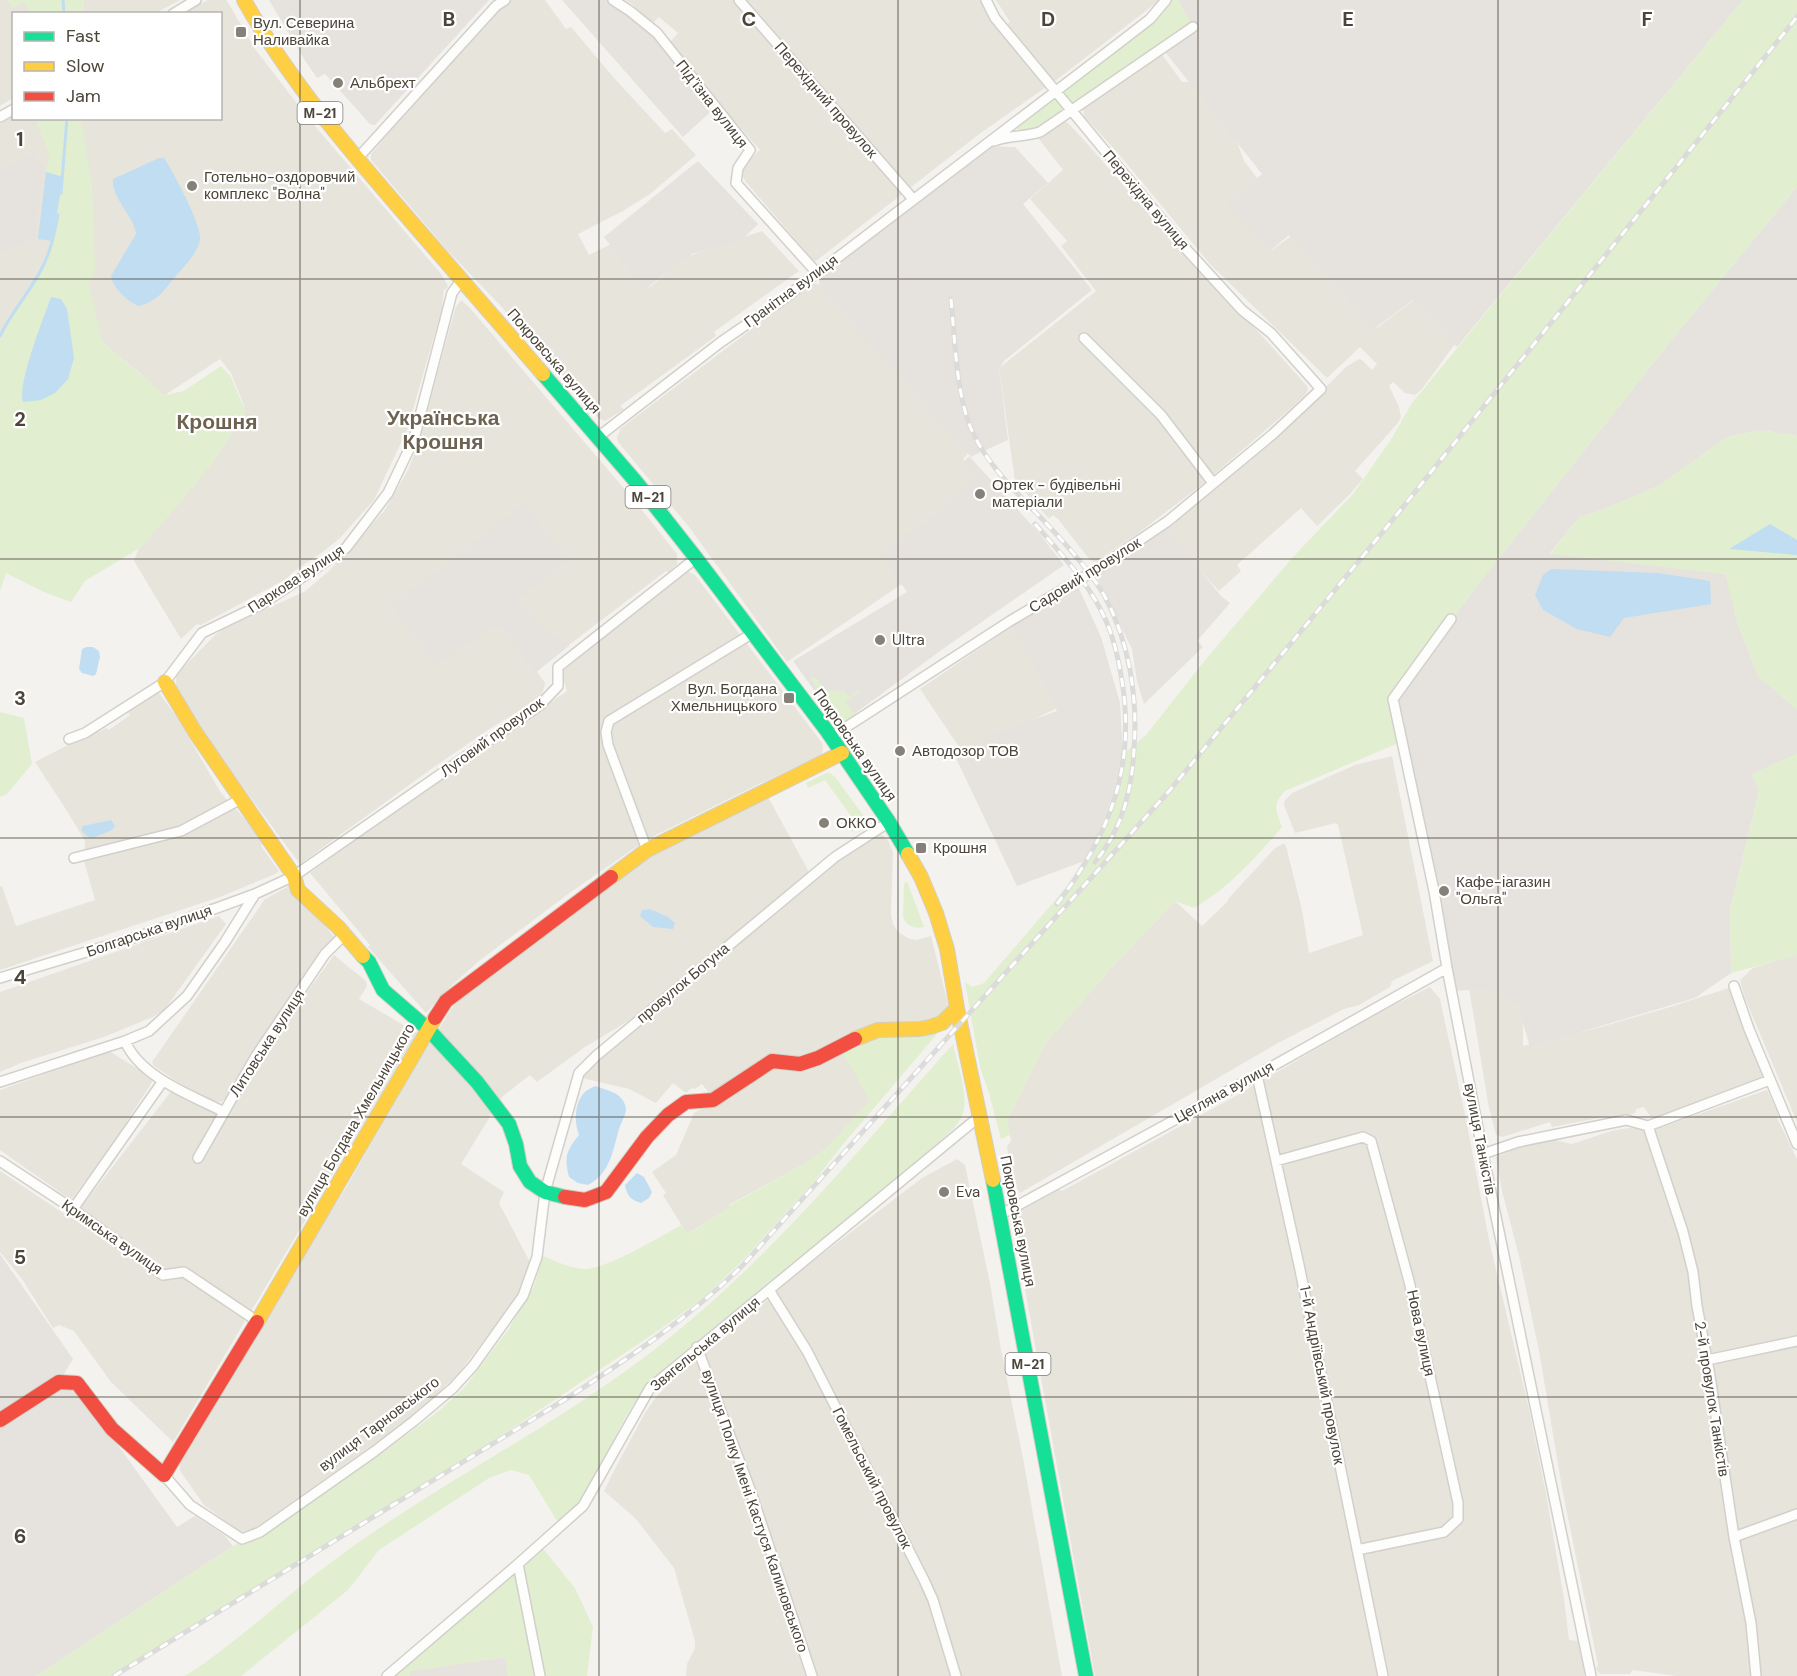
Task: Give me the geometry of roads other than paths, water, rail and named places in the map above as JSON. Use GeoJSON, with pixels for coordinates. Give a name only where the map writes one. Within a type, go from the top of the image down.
{"type":"FeatureCollection","features":[{"type":"Feature","properties":{"kind":"main road","name":"Покровська вулиця"},"geometry":{"type":"LineString","coordinates":[[244,0],[259,27],[310,100],[357,159],[598,437],[696,558],[831,737],[889,822],[921,877],[936,913],[947,949],[1000,1215],[1086,1676]]}},
{"type":"Feature","properties":{"kind":"main road"},"geometry":{"type":"LineString","coordinates":[[165,682],[195,732],[294,876],[298,890],[345,934],[369,962],[383,990],[428,1029],[477,1082],[510,1124],[520,1166],[530,1182],[545,1192],[585,1200],[606,1192],[647,1137],[668,1115],[686,1102],[713,1100],[772,1061],[800,1064],[878,1030],[930,1027],[942,1023],[957,1008]]}},
{"type":"Feature","properties":{"kind":"main road","name":"вулиця Богдана Хмельницького"},"geometry":{"type":"LineString","coordinates":[[164,1474],[446,1001],[647,850],[842,753]]}},
{"type":"Feature","properties":{"kind":"main road"},"geometry":{"type":"LineString","coordinates":[[0,1420],[59,1382],[77,1383],[112,1429],[164,1474]]}},
{"type":"Feature","properties":{"kind":"street"},"geometry":{"type":"LineString","coordinates":[[176,12],[196,0]]}},
{"type":"Feature","properties":{"kind":"street"},"geometry":{"type":"LineString","coordinates":[[357,159],[496,6],[505,0]]}},
{"type":"Feature","properties":{"kind":"street","name":"Підʼїзна вулиця"},"geometry":{"type":"LineString","coordinates":[[613,0],[657,33],[750,150],[738,168],[736,183],[817,273]]}},
{"type":"Feature","properties":{"kind":"street","name":"Перехідний провулок"},"geometry":{"type":"LineString","coordinates":[[740,0],[913,199]]}},
{"type":"Feature","properties":{"kind":"street","name":"Перехідна вулиця"},"geometry":{"type":"LineString","coordinates":[[986,0],[995,18],[1187,250],[1242,310],[1270,333],[1321,389]]}},
{"type":"Feature","properties":{"kind":"street","name":"Гранітна вулиця"},"geometry":{"type":"LineString","coordinates":[[598,437],[721,342],[782,300],[1150,19],[1166,0]]}},
{"type":"Feature","properties":{"kind":"street","name":"Гранітна вулиця"},"geometry":{"type":"LineString","coordinates":[[983,146],[1010,136],[1040,132],[1193,27]]}},
{"type":"Feature","properties":{"kind":"street","name":"Паркова вулиця"},"geometry":{"type":"LineString","coordinates":[[69,739],[85,733],[165,682],[202,633],[262,604],[346,548],[388,493],[414,439],[452,293],[461,281]]}},
{"type":"Feature","properties":{"kind":"street"},"geometry":{"type":"LineString","coordinates":[[1084,338],[1161,415],[1213,483]]}},
{"type":"Feature","properties":{"kind":"street","name":"Садовий провулок"},"geometry":{"type":"LineString","coordinates":[[831,737],[1010,621],[1094,571],[1168,521],[1273,434],[1321,389]]}},
{"type":"Feature","properties":{"kind":"street","name":"Луговий провулок"},"geometry":{"type":"LineString","coordinates":[[294,876],[540,705],[558,686],[558,667],[696,558]]}},
{"type":"Feature","properties":{"kind":"street","name":"вулиця Танкістів"},"geometry":{"type":"LineString","coordinates":[[1451,619],[1393,699],[1434,891],[1483,1154],[1591,1676]]}},
{"type":"Feature","properties":{"kind":"street"},"geometry":{"type":"LineString","coordinates":[[647,850],[608,745],[606,732],[609,721],[753,633]]}},
{"type":"Feature","properties":{"kind":"street"},"geometry":{"type":"LineString","coordinates":[[74,858],[181,831],[241,799]]}},
{"type":"Feature","properties":{"kind":"street","name":"провулок Богуна"},"geometry":{"type":"LineString","coordinates":[[545,1192],[579,1073],[596,1056],[835,857],[889,822]]}},
{"type":"Feature","properties":{"kind":"street","name":"Болгарська вулиця"},"geometry":{"type":"LineString","coordinates":[[0,978],[143,935],[255,894],[294,876]]}},
{"type":"Feature","properties":{"kind":"street"},"geometry":{"type":"LineString","coordinates":[[0,1082],[149,1031],[187,996],[255,894]]}},
{"type":"Feature","properties":{"kind":"street","name":"Литовська вулиця"},"geometry":{"type":"LineString","coordinates":[[198,1158],[256,1056],[326,954],[345,934]]}},
{"type":"Feature","properties":{"kind":"street","name":"Цегляна вулиця"},"geometry":{"type":"LineString","coordinates":[[1000,1215],[1447,968]]}},
{"type":"Feature","properties":{"kind":"street"},"geometry":{"type":"LineString","coordinates":[[1734,986],[1749,1029],[1797,1144]]}},
{"type":"Feature","properties":{"kind":"street"},"geometry":{"type":"LineString","coordinates":[[125,1041],[137,1061],[163,1082],[224,1112]]}},
{"type":"Feature","properties":{"kind":"street","name":"1-й Андріївський провулок"},"geometry":{"type":"LineString","coordinates":[[1257,1075],[1299,1265],[1383,1676]]}},
{"type":"Feature","properties":{"kind":"street"},"geometry":{"type":"LineString","coordinates":[[1483,1154],[1518,1142],[1626,1120],[1648,1126],[1770,1080]]}},
{"type":"Feature","properties":{"kind":"street"},"geometry":{"type":"LineString","coordinates":[[73,1209],[163,1082]]}},
{"type":"Feature","properties":{"kind":"street","name":"Звягельська вулиця"},"geometry":{"type":"LineString","coordinates":[[387,1676],[583,1506],[650,1388],[980,1116]]}},
{"type":"Feature","properties":{"kind":"street","name":"2-й провулок Танкістів"},"geometry":{"type":"LineString","coordinates":[[1648,1126],[1694,1272],[1696,1306],[1707,1360],[1734,1537],[1751,1623],[1756,1676]]}},
{"type":"Feature","properties":{"kind":"street","name":"Нова вулиця"},"geometry":{"type":"LineString","coordinates":[[1276,1161],[1363,1137],[1371,1141],[1409,1281],[1458,1503],[1458,1519],[1444,1532],[1357,1550]]}},
{"type":"Feature","properties":{"kind":"street","name":"Кримська вулиця"},"geometry":{"type":"LineString","coordinates":[[0,1161],[73,1209],[163,1275],[184,1272],[257,1321]]}},
{"type":"Feature","properties":{"kind":"street","name":"вулиця Тарновського"},"geometry":{"type":"LineString","coordinates":[[164,1474],[190,1505],[242,1539],[260,1532],[383,1445],[453,1388],[473,1365],[522,1296],[537,1257],[545,1192]]}},
{"type":"Feature","properties":{"kind":"street","name":"Гомельський провулок"},"geometry":{"type":"LineString","coordinates":[[769,1290],[807,1351],[924,1580],[933,1599],[956,1676]]}},
{"type":"Feature","properties":{"kind":"street"},"geometry":{"type":"LineString","coordinates":[[1707,1360],[1797,1341]]}},
{"type":"Feature","properties":{"kind":"street","name":"вулиця Полку Імені Кастуся Калиновського"},"geometry":{"type":"LineString","coordinates":[[697,1347],[751,1492],[812,1676]]}},
{"type":"Feature","properties":{"kind":"street"},"geometry":{"type":"LineString","coordinates":[[1734,1537],[1797,1514]]}},
{"type":"Feature","properties":{"kind":"street"},"geometry":{"type":"LineString","coordinates":[[518,1564],[540,1676]]}},
{"type":"Feature","properties":{"kind":"water"},"geometry":{"type":"Polygon","coordinates":[[[159,158],[164,158],[180,186],[192,211],[200,239],[193,255],[163,292],[155,299],[139,306],[122,294],[112,281],[111,276],[136,234],[116,194],[113,179],[159,158]]]}},
{"type":"Feature","properties":{"kind":"water"},"geometry":{"type":"Polygon","coordinates":[[[46,172],[63,177],[52,241],[38,239],[46,172]]]}},
{"type":"Feature","properties":{"kind":"water"},"geometry":{"type":"Polygon","coordinates":[[[51,297],[61,299],[67,309],[74,358],[68,379],[55,393],[41,400],[23,402],[22,393],[27,366],[51,297]]]}},
{"type":"Feature","properties":{"kind":"water"},"geometry":{"type":"Polygon","coordinates":[[[1770,524],[1797,540],[1797,555],[1729,549],[1770,524]]]}},
{"type":"Feature","properties":{"kind":"water"},"geometry":{"type":"Polygon","coordinates":[[[1551,569],[1658,573],[1710,581],[1711,604],[1624,618],[1610,637],[1577,629],[1543,610],[1535,595],[1543,575],[1551,569]]]}},
{"type":"Feature","properties":{"kind":"water"},"geometry":{"type":"Polygon","coordinates":[[[93,647],[99,651],[96,674],[93,676],[82,673],[79,669],[82,649],[93,647]]]}},
{"type":"Feature","properties":{"kind":"water"},"geometry":{"type":"Polygon","coordinates":[[[111,820],[115,826],[112,830],[92,838],[81,830],[83,826],[111,820]]]}},
{"type":"Feature","properties":{"kind":"water"},"geometry":{"type":"Polygon","coordinates":[[[650,909],[668,917],[675,923],[673,929],[653,927],[640,916],[642,910],[650,909]]]}},
{"type":"Feature","properties":{"kind":"water"},"geometry":{"type":"Polygon","coordinates":[[[595,1086],[618,1096],[624,1102],[626,1110],[606,1168],[588,1185],[578,1183],[569,1177],[567,1159],[571,1146],[579,1135],[576,1118],[579,1100],[586,1091],[595,1086]]]}},
{"type":"Feature","properties":{"kind":"water"},"geometry":{"type":"Polygon","coordinates":[[[637,1173],[644,1177],[652,1192],[649,1198],[641,1203],[630,1197],[625,1185],[637,1173]]]}},
{"type":"Feature","properties":{"kind":"waterway"},"geometry":{"type":"LineString","coordinates":[[63,0],[64,12]]}},
{"type":"Feature","properties":{"kind":"waterway"},"geometry":{"type":"LineString","coordinates":[[61,193],[67,120]]}},
{"type":"Feature","properties":{"kind":"waterway"},"geometry":{"type":"LineString","coordinates":[[0,336],[44,264],[58,215]]}},
{"type":"Feature","properties":{"kind":"railway"},"geometry":{"type":"LineString","coordinates":[[114,1676],[569,1397],[680,1319],[742,1266],[1170,790],[1386,528],[1797,17]]}},
{"type":"Feature","properties":{"kind":"railway"},"geometry":{"type":"LineString","coordinates":[[951,299],[960,386],[967,419],[973,433],[996,469],[1091,575],[1113,613],[1126,650],[1135,709],[1131,779],[1119,823],[1095,862]]}},
{"type":"Feature","properties":{"kind":"railway"},"geometry":{"type":"LineString","coordinates":[[1035,524],[1075,570],[1100,609],[1116,649],[1125,707],[1122,768],[1115,796],[1092,851],[1057,904]]}},
{"type":"Feature","properties":{"kind":"place","name":"Вул. Северина Наливайка"},"geometry":{"type":"Point","coordinates":[241,32]}},
{"type":"Feature","properties":{"kind":"place","name":"Альбрехт"},"geometry":{"type":"Point","coordinates":[338,83]}},
{"type":"Feature","properties":{"kind":"place","name":"Готельно-оздоровчий комплекс \"Волна\""},"geometry":{"type":"Point","coordinates":[192,186]}},
{"type":"Feature","properties":{"kind":"place","name":"Ортек - будівельні матеріали"},"geometry":{"type":"Point","coordinates":[980,494]}},
{"type":"Feature","properties":{"kind":"place","name":"Ultra"},"geometry":{"type":"Point","coordinates":[880,640]}},
{"type":"Feature","properties":{"kind":"place","name":"Вул. Богдана Хмельницького"},"geometry":{"type":"Point","coordinates":[789,698]}},
{"type":"Feature","properties":{"kind":"place","name":"Автодозор ТОВ"},"geometry":{"type":"Point","coordinates":[900,751]}},
{"type":"Feature","properties":{"kind":"place","name":"ОККО"},"geometry":{"type":"Point","coordinates":[824,823]}},
{"type":"Feature","properties":{"kind":"place","name":"Крошня"},"geometry":{"type":"Point","coordinates":[921,848]}},
{"type":"Feature","properties":{"kind":"place","name":"Кафе-іагазин \"Ольга\""},"geometry":{"type":"Point","coordinates":[1444,891]}},
{"type":"Feature","properties":{"kind":"place","name":"Eva"},"geometry":{"type":"Point","coordinates":[944,1192]}},
{"type":"Feature","properties":{"kind":"district","name":"Крошня"},"geometry":{"type":"Point","coordinates":[217,422]}},
{"type":"Feature","properties":{"kind":"district","name":"Українська Крошня"},"geometry":{"type":"Point","coordinates":[443,430]}}]}
